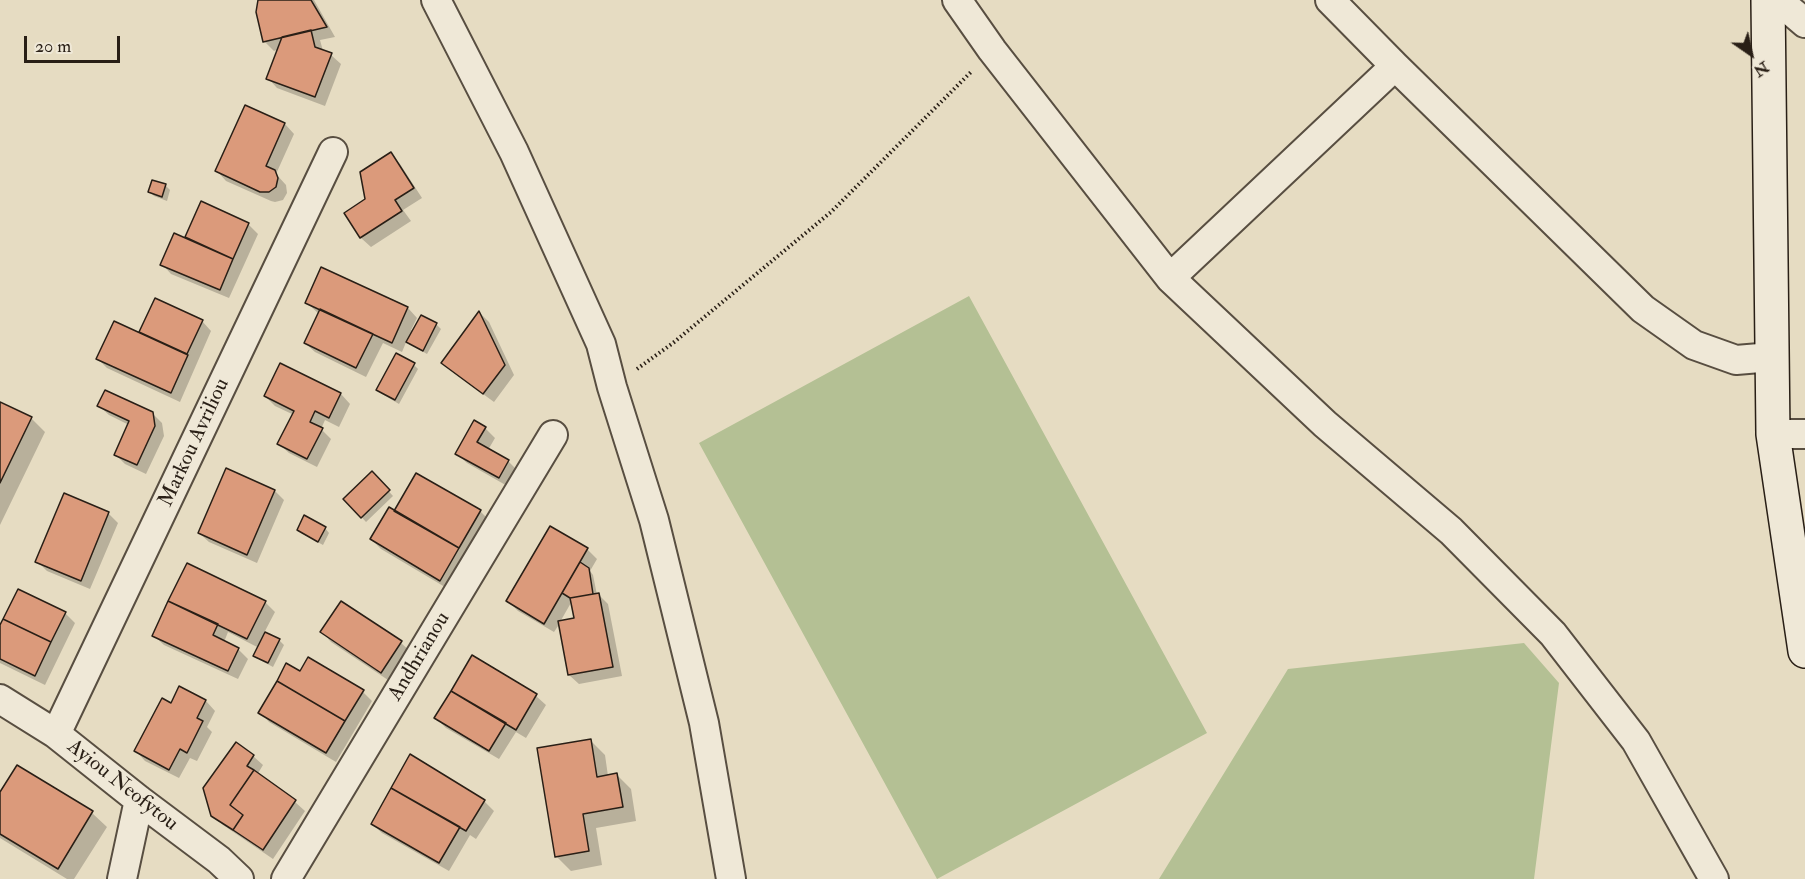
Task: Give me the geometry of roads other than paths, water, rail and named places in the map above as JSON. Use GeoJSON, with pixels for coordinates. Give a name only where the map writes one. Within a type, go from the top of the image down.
{"type":"FeatureCollection","features":[{"type":"Feature","properties":{"kind":"main road"},"geometry":{"type":"LineString","coordinates":[[1768,0],[1772,357],[1789,434],[1805,651]]}},
{"type":"Feature","properties":{"kind":"street"},"geometry":{"type":"LineString","coordinates":[[436,0],[514,152],[601,344],[612,387],[654,520],[701,712],[731,879]]}},
{"type":"Feature","properties":{"kind":"street"},"geometry":{"type":"LineString","coordinates":[[957,0],[992,50],[1170,278],[1325,424],[1451,531],[1552,634],[1636,741],[1714,879]]}},
{"type":"Feature","properties":{"kind":"street"},"geometry":{"type":"LineString","coordinates":[[1330,0],[1643,309],[1694,345],[1736,360],[1772,357]]}},
{"type":"Feature","properties":{"kind":"street"},"geometry":{"type":"LineString","coordinates":[[1778,0],[1805,23]]}},
{"type":"Feature","properties":{"kind":"street"},"geometry":{"type":"LineString","coordinates":[[1170,278],[1395,66]]}},
{"type":"Feature","properties":{"kind":"street","name":"Markou Avriliou"},"geometry":{"type":"LineString","coordinates":[[56,734],[333,152]]}},
{"type":"Feature","properties":{"kind":"street","name":"Andhrianou"},"geometry":{"type":"LineString","coordinates":[[286,879],[553,435]]}},
{"type":"Feature","properties":{"kind":"street","name":"Ayiou Neofytou"},"geometry":{"type":"LineString","coordinates":[[0,699],[56,734],[219,860],[239,879]]}},
{"type":"Feature","properties":{"kind":"street"},"geometry":{"type":"LineString","coordinates":[[122,879],[139,800]]}}]}
